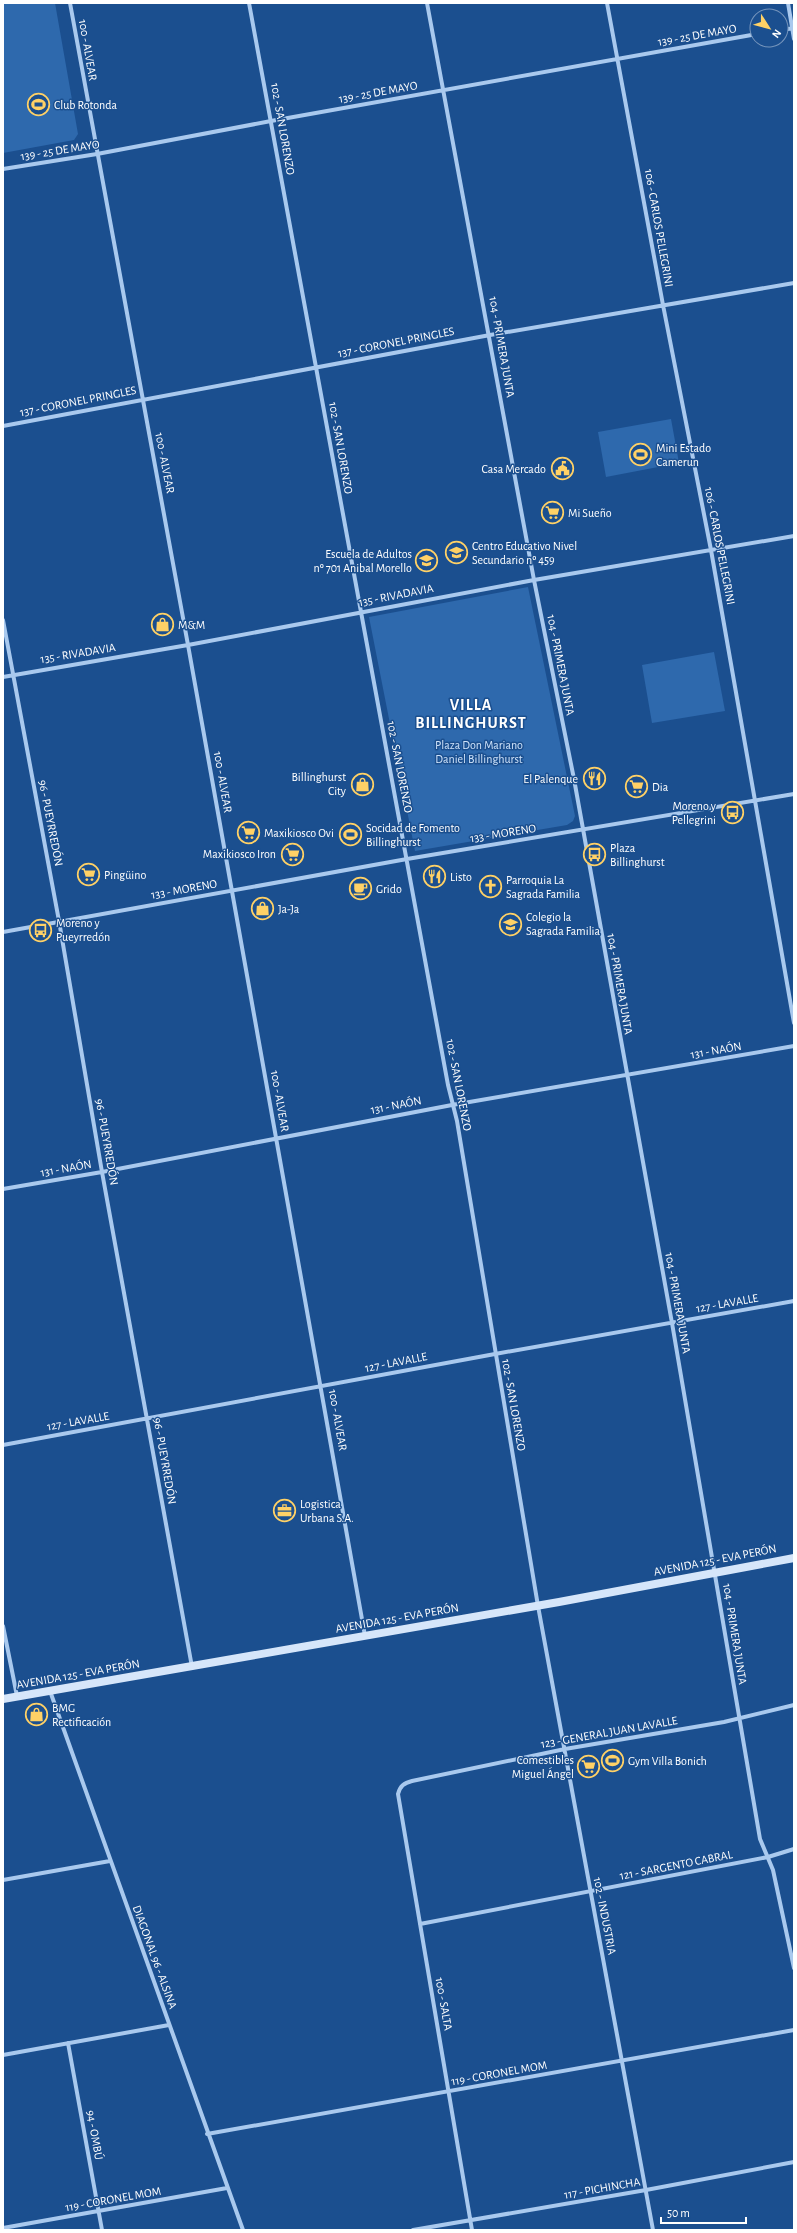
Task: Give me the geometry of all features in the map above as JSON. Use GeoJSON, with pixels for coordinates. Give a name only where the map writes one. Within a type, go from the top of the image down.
{"type":"FeatureCollection","features":[{"type":"Feature","properties":{"kind":"main road","name":"AVENIDA 125 - EVA PERÓN"},"geometry":{"type":"LineString","coordinates":[[3,1699],[538,1606],[794,1558]]}},
{"type":"Feature","properties":{"kind":"street","name":"100 - ALVEAR"},"geometry":{"type":"LineString","coordinates":[[70,3],[322,1386],[365,1636]]}},
{"type":"Feature","properties":{"kind":"street","name":"102 - SAN LORENZO"},"geometry":{"type":"LineString","coordinates":[[249,3],[452,1104],[457,1121],[538,1606]]}},
{"type":"Feature","properties":{"kind":"street","name":"104 - PRIMERA JUNTA"},"geometry":{"type":"LineString","coordinates":[[427,3],[490,334],[534,580],[574,779],[581,830],[672,1323],[760,1839],[768,1857],[793,1958],[794,1968]]}},
{"type":"Feature","properties":{"kind":"street","name":"106 - CARLOS PELLEGRINI"},"geometry":{"type":"LineString","coordinates":[[607,3],[663,304],[711,550],[794,1023]]}},
{"type":"Feature","properties":{"kind":"street"},"geometry":{"type":"LineString","coordinates":[[788,3],[794,39]]}},
{"type":"Feature","properties":{"kind":"street","name":"139 - 25 DE MAYO"},"geometry":{"type":"LineString","coordinates":[[3,169],[97,154],[271,121],[749,35]]}},
{"type":"Feature","properties":{"kind":"street","name":"137 - CORONEL PRINGLES"},"geometry":{"type":"LineString","coordinates":[[3,426],[490,334],[794,283]]}},
{"type":"Feature","properties":{"kind":"street","name":"135 - RIVADAVIA"},"geometry":{"type":"LineString","coordinates":[[3,677],[188,645],[534,580],[794,536]]}},
{"type":"Feature","properties":{"kind":"street","name":"96 - PUEYRREDÓN"},"geometry":{"type":"LineString","coordinates":[[3,620],[59,920],[102,1172],[192,1667]]}},
{"type":"Feature","properties":{"kind":"street","name":"133 - MORENO"},"geometry":{"type":"LineString","coordinates":[[3,932],[59,920],[232,891],[407,859],[794,794]]}},
{"type":"Feature","properties":{"kind":"street","name":"131 - NAÓN"},"geometry":{"type":"LineString","coordinates":[[3,1189],[277,1139],[452,1104],[627,1076],[794,1046]]}},
{"type":"Feature","properties":{"kind":"street","name":"127 - LAVALLE"},"geometry":{"type":"LineString","coordinates":[[3,1445],[495,1354],[794,1301]]}},
{"type":"Feature","properties":{"kind":"street","name":"102 - INDUSTRIA"},"geometry":{"type":"LineString","coordinates":[[538,1606],[653,2230]]}},
{"type":"Feature","properties":{"kind":"street"},"geometry":{"type":"LineString","coordinates":[[3,1626],[17,1696]]}},
{"type":"Feature","properties":{"kind":"street","name":"DIAGONAL 96 - ALSINA"},"geometry":{"type":"LineString","coordinates":[[50,1691],[207,2134],[243,2230]]}},
{"type":"Feature","properties":{"kind":"street","name":"123 - GENERAL JUAN LAVALLE"},"geometry":{"type":"LineString","coordinates":[[404,1783],[565,1749],[739,1719],[794,1706]]}},
{"type":"Feature","properties":{"kind":"street","name":"100 - SALTA"},"geometry":{"type":"LineString","coordinates":[[404,1783],[398,1794],[472,2230]]}},
{"type":"Feature","properties":{"kind":"street","name":"121 - SARGENTO CABRAL"},"geometry":{"type":"LineString","coordinates":[[420,1924],[768,1857],[794,1850]]}},
{"type":"Feature","properties":{"kind":"street"},"geometry":{"type":"LineString","coordinates":[[3,1880],[110,1861]]}},
{"type":"Feature","properties":{"kind":"street"},"geometry":{"type":"LineString","coordinates":[[3,2055],[168,2024]]}},
{"type":"Feature","properties":{"kind":"street","name":"119 - CORONEL MOM"},"geometry":{"type":"LineString","coordinates":[[207,2134],[622,2062],[794,2030]]}},
{"type":"Feature","properties":{"kind":"street","name":"94 - OMBÚ"},"geometry":{"type":"LineString","coordinates":[[68,2043],[102,2230]]}},
{"type":"Feature","properties":{"kind":"street","name":"117 - PICHINCHA"},"geometry":{"type":"LineString","coordinates":[[413,2230],[646,2190],[794,2162]]}},
{"type":"Feature","properties":{"kind":"street","name":"119 - CORONEL MOM"},"geometry":{"type":"LineString","coordinates":[[3,2228],[227,2188]]}},
{"type":"Feature","properties":{"kind":"green space","name":"Club Rotonda"},"geometry":{"type":"Polygon","coordinates":[[[3,3],[55,3],[78,134],[74,140],[3,153],[3,3]]]}},
{"type":"Feature","properties":{"kind":"green space","name":"Mini Estado Camerun"},"geometry":{"type":"Polygon","coordinates":[[[671,419],[679,463],[606,477],[598,432],[671,419]]]}},
{"type":"Feature","properties":{"kind":"green space","name":"Plaza Don Mariano Daniel Billinghurst"},"geometry":{"type":"Polygon","coordinates":[[[528,587],[575,816],[573,821],[567,825],[415,851],[369,617],[528,587]]]}},
{"type":"Feature","properties":{"kind":"green space"},"geometry":{"type":"Polygon","coordinates":[[[714,652],[725,711],[652,723],[642,665],[714,652]]]}},
{"type":"Feature","properties":{"kind":"place","name":"Club Rotonda"},"geometry":{"type":"Point","coordinates":[38,105]}},
{"type":"Feature","properties":{"kind":"place","name":"Mini Estado Camerun"},"geometry":{"type":"Point","coordinates":[640,455]}},
{"type":"Feature","properties":{"kind":"place","name":"Casa Mercado"},"geometry":{"type":"Point","coordinates":[562,469]}},
{"type":"Feature","properties":{"kind":"place","name":"Mi Sueño"},"geometry":{"type":"Point","coordinates":[553,513]}},
{"type":"Feature","properties":{"kind":"place","name":"Centro Educativo Nivel Secundario nº 459"},"geometry":{"type":"Point","coordinates":[457,553]}},
{"type":"Feature","properties":{"kind":"place","name":"Escuela de Adultos nº 701 Anibal Morello"},"geometry":{"type":"Point","coordinates":[427,561]}},
{"type":"Feature","properties":{"kind":"place","name":"M&M"},"geometry":{"type":"Point","coordinates":[163,625]}},
{"type":"Feature","properties":{"kind":"place","name":"El Palenque"},"geometry":{"type":"Point","coordinates":[594,779]}},
{"type":"Feature","properties":{"kind":"place","name":"Billinghurst City"},"geometry":{"type":"Point","coordinates":[362,784]}},
{"type":"Feature","properties":{"kind":"place","name":"Dia"},"geometry":{"type":"Point","coordinates":[637,787]}},
{"type":"Feature","properties":{"kind":"place","name":"Moreno y Pellegrini"},"geometry":{"type":"Point","coordinates":[732,813]}},
{"type":"Feature","properties":{"kind":"place","name":"Maxikiosco Ovi"},"geometry":{"type":"Point","coordinates":[248,833]}},
{"type":"Feature","properties":{"kind":"place","name":"Socidad de Fomento Billinghurst"},"geometry":{"type":"Point","coordinates":[351,835]}},
{"type":"Feature","properties":{"kind":"place","name":"Maxikiosco Iron"},"geometry":{"type":"Point","coordinates":[292,854]}},
{"type":"Feature","properties":{"kind":"place","name":"Plaza Billinghurst"},"geometry":{"type":"Point","coordinates":[594,855]}},
{"type":"Feature","properties":{"kind":"place","name":"Pingüino"},"geometry":{"type":"Point","coordinates":[88,875]}},
{"type":"Feature","properties":{"kind":"place","name":"Listo"},"geometry":{"type":"Point","coordinates":[435,877]}},
{"type":"Feature","properties":{"kind":"place","name":"Parroquia La Sagrada Familia"},"geometry":{"type":"Point","coordinates":[490,887]}},
{"type":"Feature","properties":{"kind":"place","name":"Grido"},"geometry":{"type":"Point","coordinates":[361,889]}},
{"type":"Feature","properties":{"kind":"place","name":"Ja-Ja"},"geometry":{"type":"Point","coordinates":[262,909]}},
{"type":"Feature","properties":{"kind":"place","name":"Colegio la Sagrada Familia"},"geometry":{"type":"Point","coordinates":[510,924]}},
{"type":"Feature","properties":{"kind":"place","name":"Moreno y Pueyrredón"},"geometry":{"type":"Point","coordinates":[40,930]}},
{"type":"Feature","properties":{"kind":"place","name":"Logistica Urbana S.A."},"geometry":{"type":"Point","coordinates":[285,1511]}},
{"type":"Feature","properties":{"kind":"place","name":"BMG Rectificación"},"geometry":{"type":"Point","coordinates":[37,1715]}},
{"type":"Feature","properties":{"kind":"place","name":"Gym Villa Bonich"},"geometry":{"type":"Point","coordinates":[612,1761]}},
{"type":"Feature","properties":{"kind":"place","name":"Comestibles Miguel Ángel"},"geometry":{"type":"Point","coordinates":[589,1767]}},
{"type":"Feature","properties":{"kind":"district","name":"VILLA BILLINGHURST"},"geometry":{"type":"Point","coordinates":[471,714]}}]}
